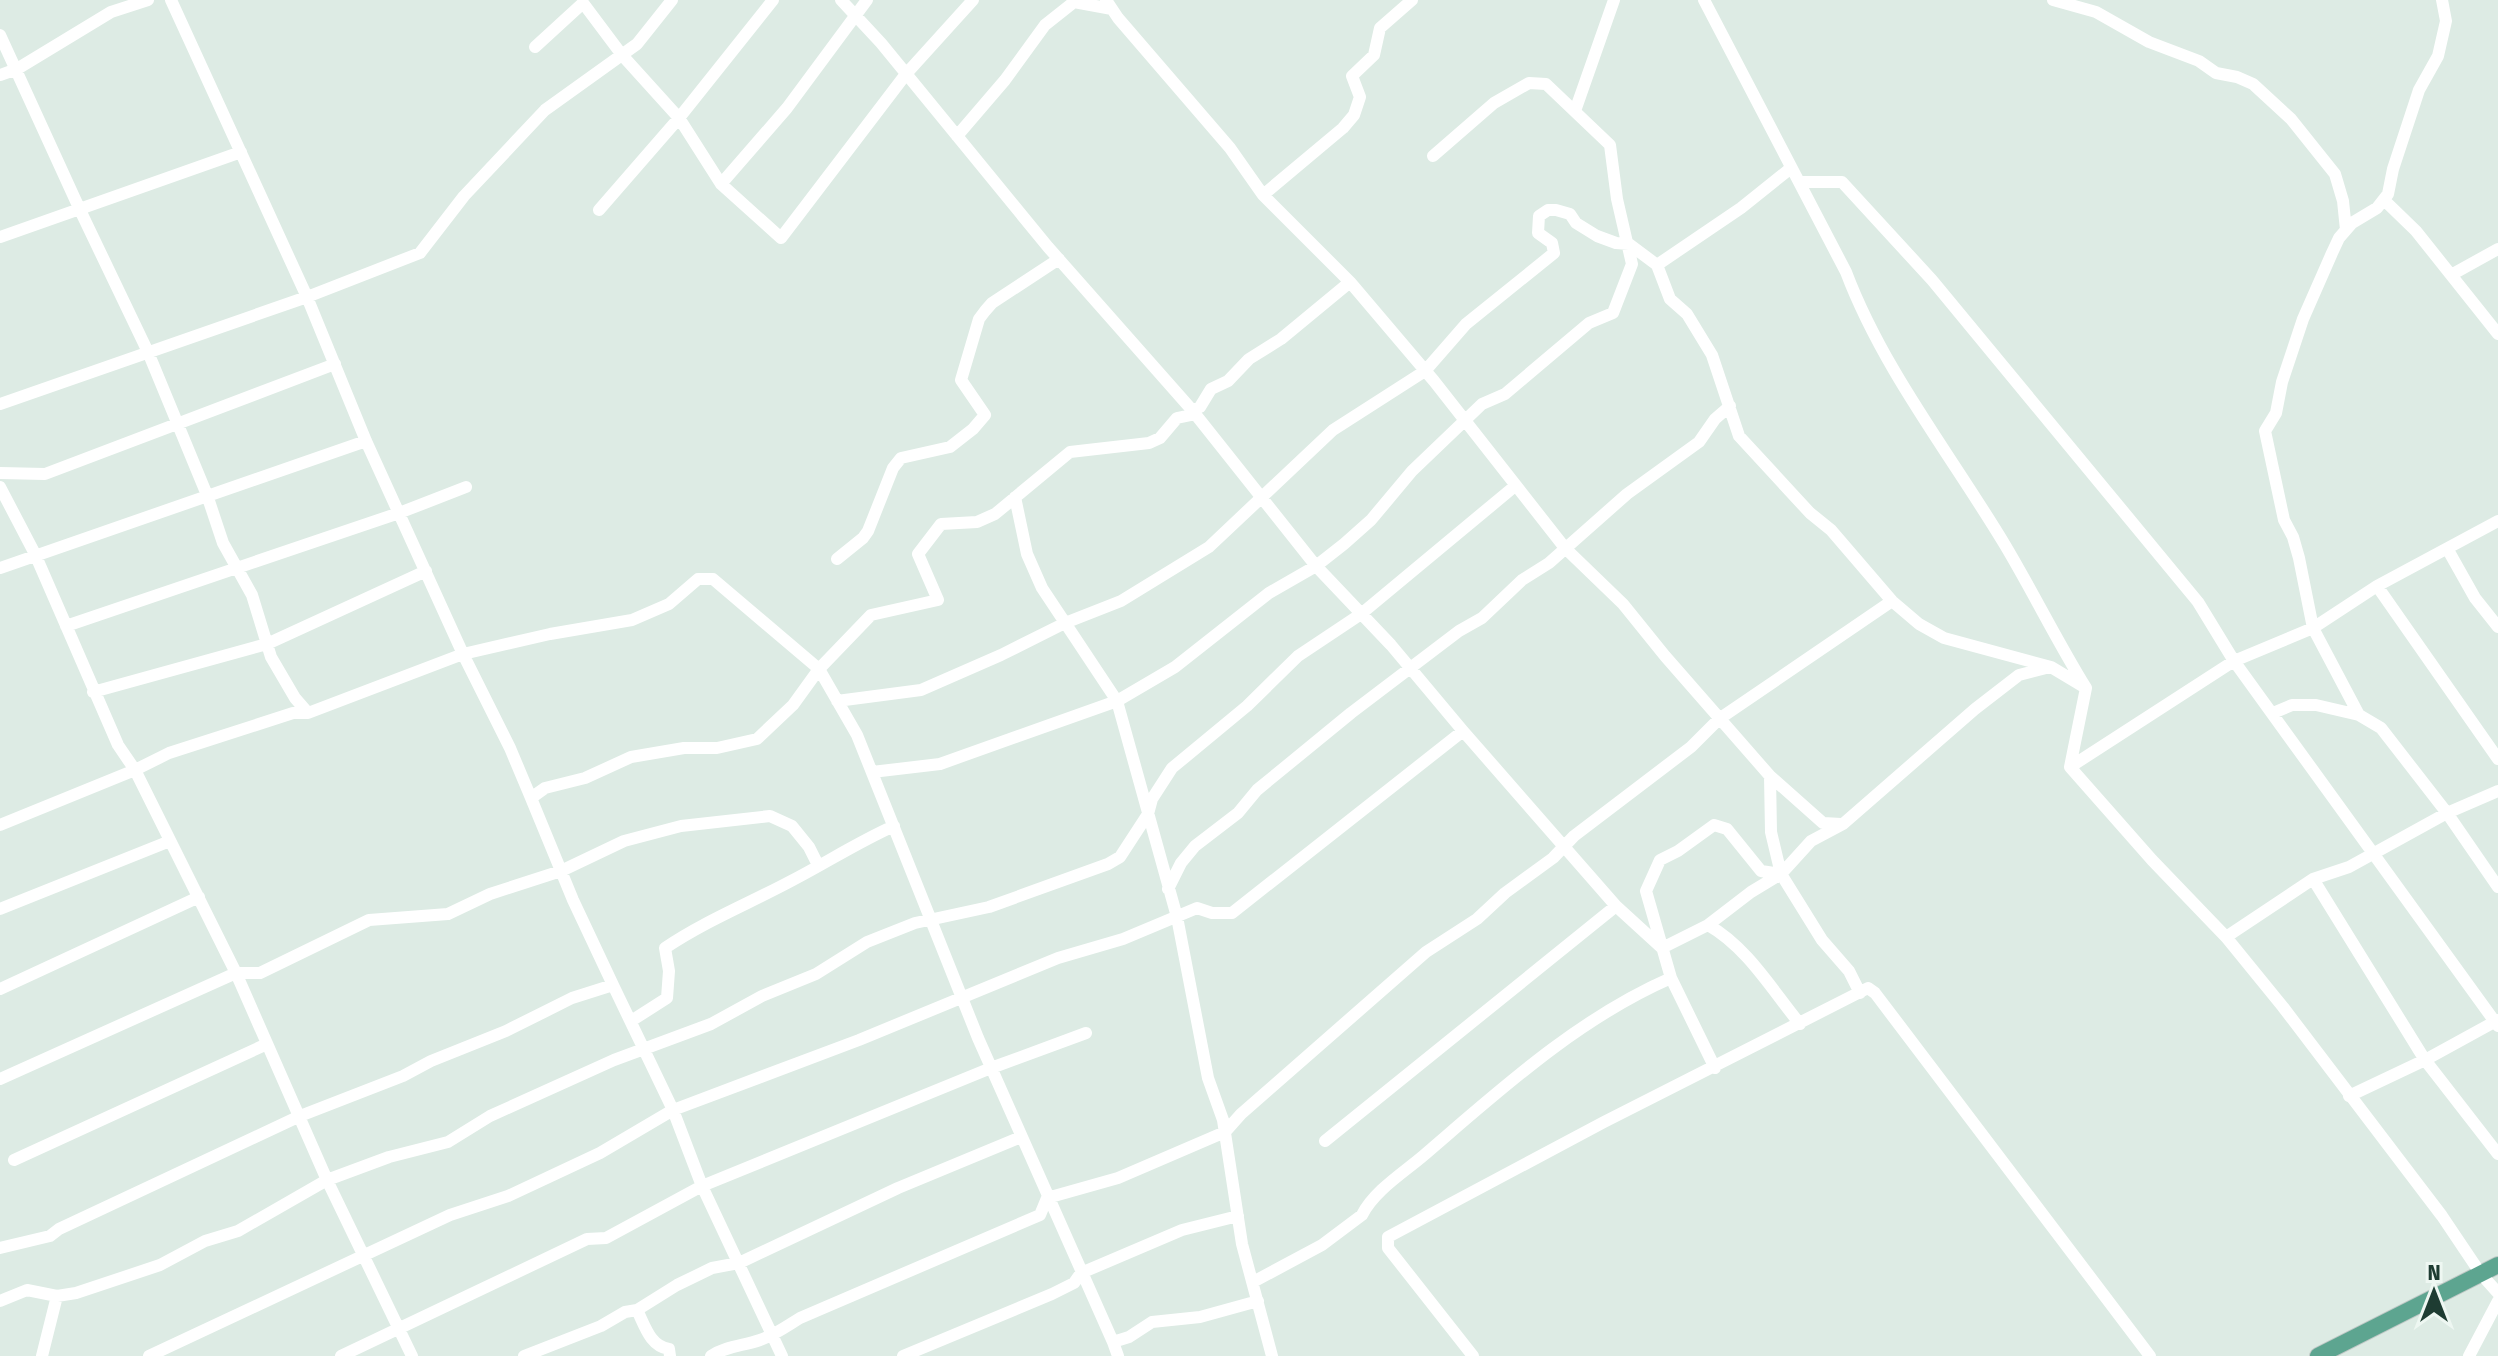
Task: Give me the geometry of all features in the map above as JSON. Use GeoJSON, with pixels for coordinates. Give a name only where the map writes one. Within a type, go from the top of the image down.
{"type":"FeatureCollection","features":[{"type":"Feature","properties":{"kind":"main road"},"geometry":{"type":"LineString","coordinates":[[2325,1354],[2498,1265]]}},
{"type":"Feature","properties":{"kind":"street"},"geometry":{"type":"LineString","coordinates":[[0,75],[17,69],[111,12],[148,0]]}},
{"type":"Feature","properties":{"kind":"street"},"geometry":{"type":"LineString","coordinates":[[0,404],[307,297],[420,253],[464,196],[545,110],[637,44],[672,0]]}},
{"type":"Feature","properties":{"kind":"street"},"geometry":{"type":"LineString","coordinates":[[599,210],[679,118],[773,0]]}},
{"type":"Feature","properties":{"kind":"street"},"geometry":{"type":"LineString","coordinates":[[841,0],[1059,259],[1194,412],[1316,566],[1411,669],[1616,906],[1662,948]]}},
{"type":"Feature","properties":{"kind":"street"},"geometry":{"type":"LineString","coordinates":[[721,184],[787,108],[867,0]]}},
{"type":"Feature","properties":{"kind":"street"},"geometry":{"type":"LineString","coordinates":[[535,47],[583,3],[622,55],[679,118],[721,184],[781,238],[906,74],[973,0]]}},
{"type":"Feature","properties":{"kind":"street"},"geometry":{"type":"LineString","coordinates":[[1263,195],[1334,136],[1354,115],[1360,97],[1352,76],[1374,55],[1380,28],[1412,0]]}},
{"type":"Feature","properties":{"kind":"street"},"geometry":{"type":"LineString","coordinates":[[1575,111],[1614,0]]}},
{"type":"Feature","properties":{"kind":"street"},"geometry":{"type":"LineString","coordinates":[[1704,0],[1846,272],[1865,317],[1911,398],[2006,546],[2086,688],[2070,767]]}},
{"type":"Feature","properties":{"kind":"street"},"geometry":{"type":"LineString","coordinates":[[2053,0],[2096,12],[2149,42],[2199,61],[2216,73],[2253,84],[2291,119],[2335,174],[2343,201],[2346,230]]}},
{"type":"Feature","properties":{"kind":"street"},"geometry":{"type":"LineString","coordinates":[[2359,715],[2313,628],[2299,558],[2284,520],[2265,431],[2276,413],[2282,382],[2303,319],[2332,253],[2346,230],[2384,200],[2419,90],[2438,56],[2446,21],[2442,0]]}},
{"type":"Feature","properties":{"kind":"street"},"geometry":{"type":"LineString","coordinates":[[169,1],[307,297],[366,441],[463,654],[510,748],[561,871],[673,1110],[702,1186],[782,1356]]}},
{"type":"Feature","properties":{"kind":"street"},"geometry":{"type":"LineString","coordinates":[[957,136],[1005,80],[1045,25],[1073,1],[1109,4],[1230,148],[1263,195],[1350,282],[1425,371],[1565,548],[1623,604],[1770,776],[1823,823],[1843,824]]}},
{"type":"Feature","properties":{"kind":"street"},"geometry":{"type":"LineString","coordinates":[[0,35],[148,352],[207,495],[223,543],[252,595],[271,657],[295,698],[308,713]]}},
{"type":"Feature","properties":{"kind":"street"},"geometry":{"type":"LineString","coordinates":[[872,772],[940,764],[1117,701],[1175,667],[1269,593],[1316,566],[1371,520],[1396,488],[1482,404],[1505,394],[1589,323],[1613,313],[1631,271],[1629,244],[1617,199],[1610,145],[1546,84],[1529,83],[1494,103],[1433,156]]}},
{"type":"Feature","properties":{"kind":"street"},"geometry":{"type":"LineString","coordinates":[[0,237],[241,152]]}},
{"type":"Feature","properties":{"kind":"street"},"geometry":{"type":"LineString","coordinates":[[1657,265],[1741,208],[1791,168]]}},
{"type":"Feature","properties":{"kind":"street"},"geometry":{"type":"LineString","coordinates":[[1799,182],[1842,182],[1922,269],[2198,602],[2234,661],[2497,1023],[2349,1096]]}},
{"type":"Feature","properties":{"kind":"street"},"geometry":{"type":"LineString","coordinates":[[2384,200],[2416,231],[2498,334]]}},
{"type":"Feature","properties":{"kind":"street"},"geometry":{"type":"LineString","coordinates":[[837,701],[921,690],[1065,623],[1121,601],[1209,547],[1333,430],[1425,371],[1466,324],[1554,253],[1552,243],[1538,233],[1539,216],[1548,210],[1570,214],[1576,223],[1597,236],[1629,244],[1657,265],[1670,299],[1687,314],[1712,355],[1739,436],[1810,513],[1831,530],[1892,601],[1919,624],[1944,638],[2051,667],[2086,688]]}},
{"type":"Feature","properties":{"kind":"street"},"geometry":{"type":"LineString","coordinates":[[2451,275],[2498,249]]}},
{"type":"Feature","properties":{"kind":"street"},"geometry":{"type":"LineString","coordinates":[[837,559],[868,531],[893,468],[901,458],[950,447],[985,415],[961,380],[979,319],[992,303],[1059,259]]}},
{"type":"Feature","properties":{"kind":"street"},"geometry":{"type":"LineString","coordinates":[[531,798],[545,788],[585,778],[631,757],[684,748],[717,748],[757,739],[793,705],[819,669],[871,615],[938,600],[918,554],[941,524],[977,522],[995,514],[1070,452],[1149,443],[1160,438],[1177,418],[1200,407],[1211,389],[1228,381],[1249,359],[1281,339],[1350,282]]}},
{"type":"Feature","properties":{"kind":"street"},"geometry":{"type":"LineString","coordinates":[[0,473],[45,474],[335,364]]}},
{"type":"Feature","properties":{"kind":"street"},"geometry":{"type":"LineString","coordinates":[[1168,889],[1181,863],[1195,846],[1238,813],[1257,790],[1351,713],[1459,631],[1482,618],[1522,580],[1549,563],[1627,494],[1699,442],[1715,419],[1730,406]]}},
{"type":"Feature","properties":{"kind":"street"},"geometry":{"type":"LineString","coordinates":[[0,568],[366,441]]}},
{"type":"Feature","properties":{"kind":"street"},"geometry":{"type":"LineString","coordinates":[[0,1301],[27,1290],[57,1296],[76,1293],[160,1265],[205,1241],[238,1231],[327,1180],[389,1157],[448,1142],[490,1116],[614,1060],[711,1024],[762,996],[816,974],[867,942],[915,923],[989,907],[1108,864],[1120,857],[1148,814],[1152,799],[1172,768],[1247,706],[1298,656],[1361,614],[1515,486]]}},
{"type":"Feature","properties":{"kind":"street"},"geometry":{"type":"LineString","coordinates":[[0,487],[35,554],[118,745],[135,770],[236,973],[327,1180],[412,1356]]}},
{"type":"Feature","properties":{"kind":"street"},"geometry":{"type":"LineString","coordinates":[[66,626],[399,513],[466,487]]}},
{"type":"Feature","properties":{"kind":"street"},"geometry":{"type":"LineString","coordinates":[[1015,497],[1027,554],[1042,588],[1117,701],[1177,917],[1208,1078],[1220,1110],[1238,1216],[1272,1356]]}},
{"type":"Feature","properties":{"kind":"street"},"geometry":{"type":"LineString","coordinates":[[2070,767],[2234,661],[2313,628],[2377,586],[2498,521]]}},
{"type":"Feature","properties":{"kind":"street"},"geometry":{"type":"LineString","coordinates":[[2448,550],[2475,598],[2498,627]]}},
{"type":"Feature","properties":{"kind":"street"},"geometry":{"type":"LineString","coordinates":[[93,692],[267,644],[426,571]]}},
{"type":"Feature","properties":{"kind":"street"},"geometry":{"type":"LineString","coordinates":[[0,825],[169,753],[293,713],[308,713],[463,654],[550,634],[632,620],[669,604],[698,579],[713,579],[819,669],[857,735],[991,1068],[1118,1356]]}},
{"type":"Feature","properties":{"kind":"street"},"geometry":{"type":"LineString","coordinates":[[2377,586],[2498,759]]}},
{"type":"Feature","properties":{"kind":"street"},"geometry":{"type":"LineString","coordinates":[[1047,1198],[1118,1178],[1225,1132],[1241,1114],[1426,952],[1477,919],[1505,893],[1553,858],[1563,846],[1691,747],[1719,719],[1892,601]]}},
{"type":"Feature","properties":{"kind":"street"},"geometry":{"type":"LineString","coordinates":[[1662,948],[1708,925],[1751,892],[1781,874],[1811,841],[1843,824],[1975,709],[2019,675],[2051,667]]}},
{"type":"Feature","properties":{"kind":"street"},"geometry":{"type":"LineString","coordinates":[[2273,713],[2292,705],[2316,705],[2359,715],[2381,728],[2447,813],[2498,887]]}},
{"type":"Feature","properties":{"kind":"street"},"geometry":{"type":"LineString","coordinates":[[149,1356],[450,1215],[508,1196],[600,1153],[673,1110],[859,1040],[962,996],[1197,908],[1212,913],[1232,913],[1463,731]]}},
{"type":"Feature","properties":{"kind":"street"},"geometry":{"type":"LineString","coordinates":[[2070,767],[2152,860],[2226,937],[2283,1007],[2498,1293]]}},
{"type":"Feature","properties":{"kind":"street"},"geometry":{"type":"LineString","coordinates":[[1770,776],[1771,832],[1781,874],[1822,940],[1849,971],[1860,993]]}},
{"type":"Feature","properties":{"kind":"street"},"geometry":{"type":"LineString","coordinates":[[2226,937],[2313,879],[2349,867],[2447,813],[2498,791]]}},
{"type":"Feature","properties":{"kind":"street"},"geometry":{"type":"LineString","coordinates":[[0,1079],[236,973],[260,973],[369,920],[448,914],[490,894],[561,871],[624,841],[681,826],[770,816],[792,826],[809,847],[818,865]]}},
{"type":"Feature","properties":{"kind":"street"},"geometry":{"type":"LineString","coordinates":[[1715,1068],[1671,978],[1646,891],[1651,876],[1660,860],[1714,825],[1727,829],[1761,871],[1781,874]]}},
{"type":"Feature","properties":{"kind":"street"},"geometry":{"type":"LineString","coordinates":[[631,1021],[667,998],[669,971],[665,948],[729,910],[791,881],[857,842],[894,826]]}},
{"type":"Feature","properties":{"kind":"street"},"geometry":{"type":"LineString","coordinates":[[0,909],[170,841]]}},
{"type":"Feature","properties":{"kind":"street"},"geometry":{"type":"LineString","coordinates":[[2313,879],[2425,1060],[2498,1154]]}},
{"type":"Feature","properties":{"kind":"street"},"geometry":{"type":"LineString","coordinates":[[0,989],[199,897]]}},
{"type":"Feature","properties":{"kind":"street"},"geometry":{"type":"LineString","coordinates":[[1325,1141],[1616,906]]}},
{"type":"Feature","properties":{"kind":"street"},"geometry":{"type":"LineString","coordinates":[[1708,925],[1737,945],[1800,1024]]}},
{"type":"Feature","properties":{"kind":"street"},"geometry":{"type":"LineString","coordinates":[[1253,1282],[1322,1245],[1352,1222],[1397,1177],[1474,1110],[1545,1055],[1644,990],[1671,978]]}},
{"type":"Feature","properties":{"kind":"street"},"geometry":{"type":"LineString","coordinates":[[0,1248],[50,1236],[59,1229],[300,1116],[403,1076],[572,998],[613,985]]}},
{"type":"Feature","properties":{"kind":"street"},"geometry":{"type":"LineString","coordinates":[[1473,1356],[1388,1248],[1388,1237],[1604,1122],[1868,988],[1875,993],[2150,1356]]}},
{"type":"Feature","properties":{"kind":"street"},"geometry":{"type":"LineString","coordinates":[[341,1356],[587,1239],[606,1238],[702,1186],[991,1068],[1086,1033]]}},
{"type":"Feature","properties":{"kind":"street"},"geometry":{"type":"LineString","coordinates":[[14,1160],[267,1044]]}},
{"type":"Feature","properties":{"kind":"street"},"geometry":{"type":"LineString","coordinates":[[524,1356],[601,1326],[625,1312],[637,1310],[712,1268],[739,1263],[898,1188],[1021,1137]]}},
{"type":"Feature","properties":{"kind":"street"},"geometry":{"type":"LineString","coordinates":[[711,1356],[733,1346],[773,1335],[800,1318],[1040,1215],[1047,1198]]}},
{"type":"Feature","properties":{"kind":"street"},"geometry":{"type":"LineString","coordinates":[[903,1356],[1052,1294],[1074,1283],[1081,1273],[1182,1230],[1238,1216]]}},
{"type":"Feature","properties":{"kind":"street"},"geometry":{"type":"LineString","coordinates":[[42,1356],[57,1296]]}},
{"type":"Feature","properties":{"kind":"street"},"geometry":{"type":"LineString","coordinates":[[1113,1342],[1129,1337],[1152,1322],[1200,1317],[1258,1301]]}},
{"type":"Feature","properties":{"kind":"street"},"geometry":{"type":"LineString","coordinates":[[2469,1356],[2498,1301]]}},
{"type":"Feature","properties":{"kind":"street"},"geometry":{"type":"LineString","coordinates":[[637,1310],[654,1342],[669,1349],[670,1356]]}}]}
